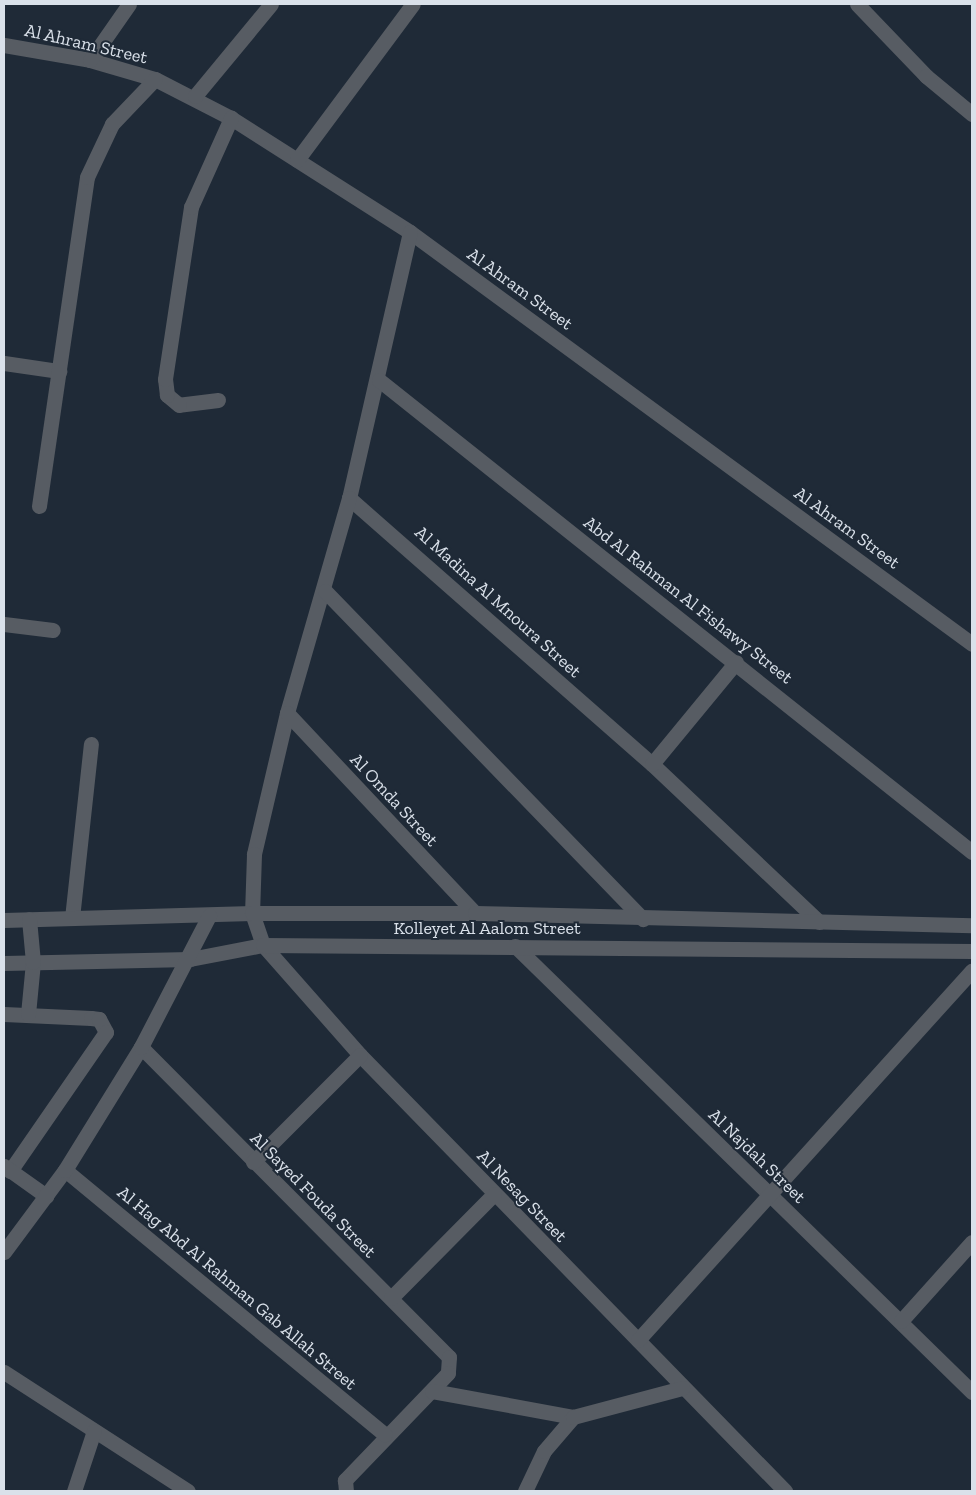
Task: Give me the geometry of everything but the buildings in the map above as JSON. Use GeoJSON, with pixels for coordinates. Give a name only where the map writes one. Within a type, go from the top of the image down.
{"type":"FeatureCollection","features":[{"type":"Feature","properties":{"kind":"street"},"geometry":{"type":"LineString","coordinates":[[90,60],[130,4]]}},
{"type":"Feature","properties":{"kind":"street"},"geometry":{"type":"LineString","coordinates":[[195,96],[270,4]]}},
{"type":"Feature","properties":{"kind":"street"},"geometry":{"type":"LineString","coordinates":[[297,160],[413,4]]}},
{"type":"Feature","properties":{"kind":"street"},"geometry":{"type":"LineString","coordinates":[[857,4],[926,76],[972,114]]}},
{"type":"Feature","properties":{"kind":"street","name":"Al Ahram Street"},"geometry":{"type":"LineString","coordinates":[[4,45],[90,60],[155,79],[195,96],[231,118],[410,232],[972,644]]}},
{"type":"Feature","properties":{"kind":"street"},"geometry":{"type":"LineString","coordinates":[[39,506],[93,158],[112,124],[155,79]]}},
{"type":"Feature","properties":{"kind":"street"},"geometry":{"type":"LineString","coordinates":[[218,400],[179,405],[167,395],[164,379],[188,215],[231,118]]}},
{"type":"Feature","properties":{"kind":"street"},"geometry":{"type":"LineString","coordinates":[[252,913],[254,854],[287,713],[325,591],[379,380],[410,232]]}},
{"type":"Feature","properties":{"kind":"street"},"geometry":{"type":"LineString","coordinates":[[4,363],[59,371]]}},
{"type":"Feature","properties":{"kind":"street","name":"Abd Al Rahman Al Fishawy Street"},"geometry":{"type":"LineString","coordinates":[[379,380],[736,662],[972,852]]}},
{"type":"Feature","properties":{"kind":"street","name":"Al Madina Al Mnoura Street"},"geometry":{"type":"LineString","coordinates":[[349,498],[652,764],[819,922]]}},
{"type":"Feature","properties":{"kind":"street"},"geometry":{"type":"LineString","coordinates":[[325,591],[643,919]]}},
{"type":"Feature","properties":{"kind":"street"},"geometry":{"type":"LineString","coordinates":[[4,624],[53,630]]}},
{"type":"Feature","properties":{"kind":"street"},"geometry":{"type":"LineString","coordinates":[[652,764],[736,662]]}},
{"type":"Feature","properties":{"kind":"street","name":"Al Omda Street"},"geometry":{"type":"LineString","coordinates":[[287,713],[475,913]]}},
{"type":"Feature","properties":{"kind":"street"},"geometry":{"type":"LineString","coordinates":[[72,918],[91,744]]}},
{"type":"Feature","properties":{"kind":"street","name":"Kolleyet Al Aalom Street"},"geometry":{"type":"LineString","coordinates":[[4,920],[209,916],[252,913],[475,913],[643,919],[972,925]]}},
{"type":"Feature","properties":{"kind":"street","name":"Al Nesag Street"},"geometry":{"type":"LineString","coordinates":[[252,913],[263,945],[360,1054],[638,1340],[682,1388],[785,1491]]}},
{"type":"Feature","properties":{"kind":"street"},"geometry":{"type":"LineString","coordinates":[[4,1252],[66,1170],[141,1046],[190,959],[209,916]]}},
{"type":"Feature","properties":{"kind":"street"},"geometry":{"type":"LineString","coordinates":[[28,1014],[33,962],[29,919]]}},
{"type":"Feature","properties":{"kind":"street","name":"Kolleyet Al Aalom Street"},"geometry":{"type":"LineString","coordinates":[[4,962],[190,959],[263,945],[972,951]]}},
{"type":"Feature","properties":{"kind":"street","name":"Al Najdah Street"},"geometry":{"type":"LineString","coordinates":[[515,946],[972,1392]]}},
{"type":"Feature","properties":{"kind":"street"},"geometry":{"type":"LineString","coordinates":[[638,1340],[772,1196],[972,970]]}},
{"type":"Feature","properties":{"kind":"street"},"geometry":{"type":"LineString","coordinates":[[4,1014],[28,1014],[99,1020],[106,1032],[7,1168],[46,1196]]}},
{"type":"Feature","properties":{"kind":"street","name":"Al Sayed Fouda Street"},"geometry":{"type":"LineString","coordinates":[[141,1046],[252,1162],[445,1351],[448,1373],[432,1390]]}},
{"type":"Feature","properties":{"kind":"street"},"geometry":{"type":"LineString","coordinates":[[252,1162],[360,1054]]}},
{"type":"Feature","properties":{"kind":"street","name":"Al Hag Abd Al Rahman Gab Allah Street"},"geometry":{"type":"LineString","coordinates":[[66,1170],[385,1436]]}},
{"type":"Feature","properties":{"kind":"street"},"geometry":{"type":"LineString","coordinates":[[391,1298],[494,1194]]}},
{"type":"Feature","properties":{"kind":"street"},"geometry":{"type":"LineString","coordinates":[[901,1321],[972,1242]]}},
{"type":"Feature","properties":{"kind":"street"},"geometry":{"type":"LineString","coordinates":[[4,1372],[188,1491]]}},
{"type":"Feature","properties":{"kind":"street"},"geometry":{"type":"LineString","coordinates":[[346,1486],[385,1436],[432,1390],[573,1418],[682,1388]]}},
{"type":"Feature","properties":{"kind":"street"},"geometry":{"type":"LineString","coordinates":[[525,1491],[544,1451],[573,1418]]}},
{"type":"Feature","properties":{"kind":"street"},"geometry":{"type":"LineString","coordinates":[[74,1491],[94,1431]]}}]}
